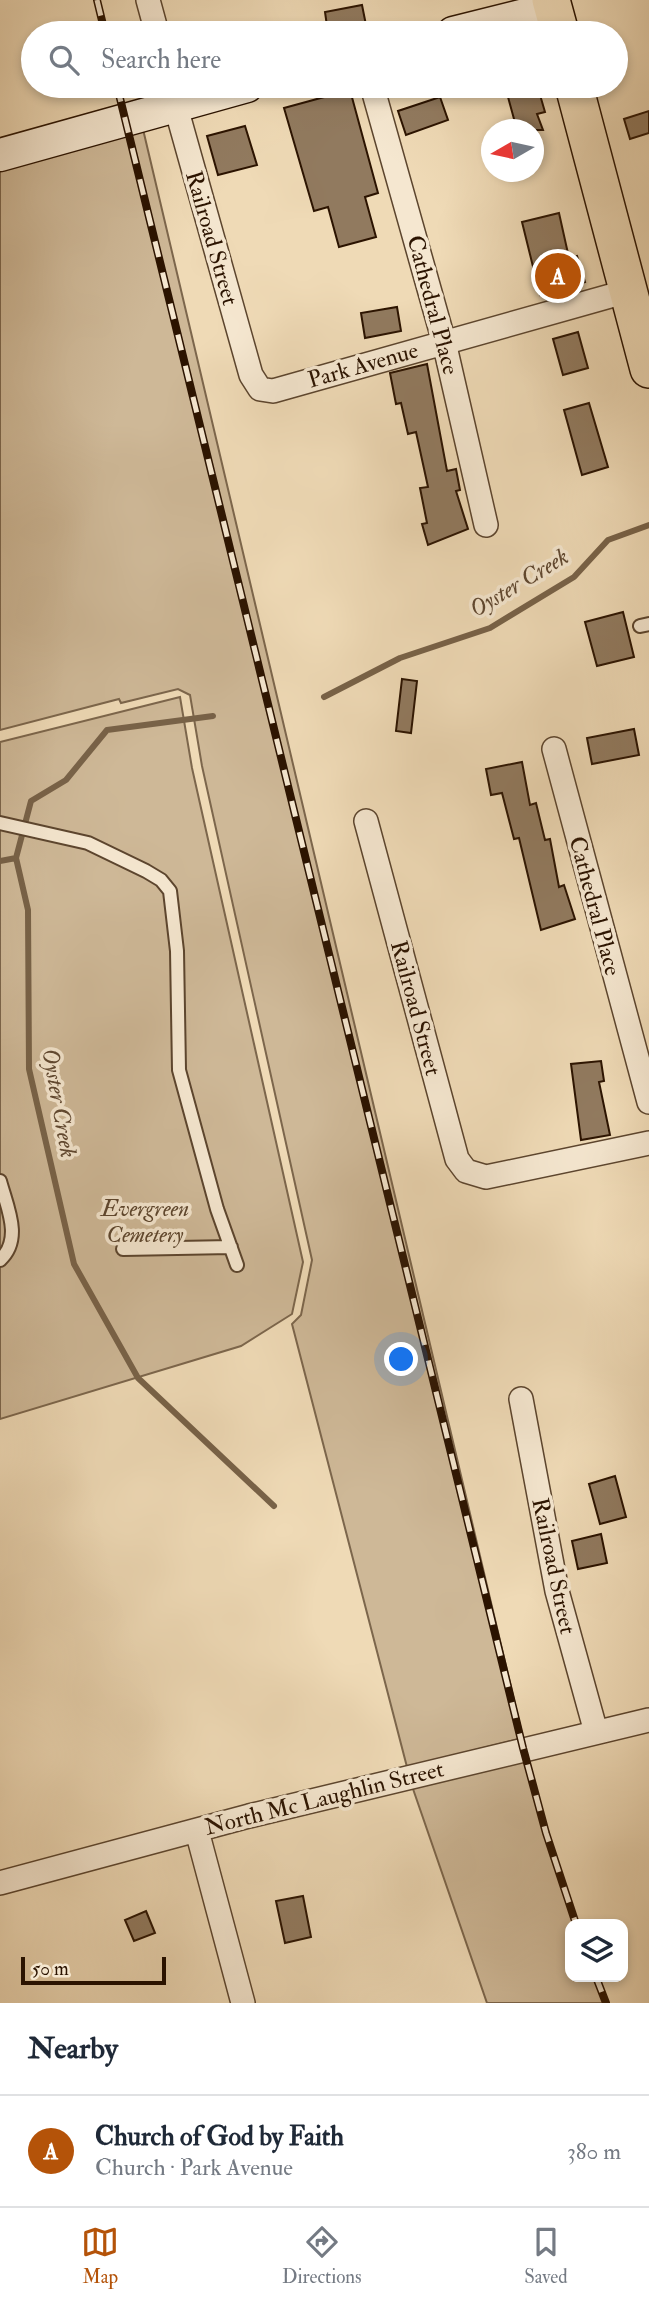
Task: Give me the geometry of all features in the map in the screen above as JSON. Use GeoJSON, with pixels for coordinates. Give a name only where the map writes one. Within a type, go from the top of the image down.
{"type":"FeatureCollection","features":[{"type":"Feature","properties":{"kind":"main road"},"geometry":{"type":"LineString","coordinates":[[577,98],[649,369]]}},
{"type":"Feature","properties":{"kind":"street"},"geometry":{"type":"LineString","coordinates":[[148,0],[154,21]]}},
{"type":"Feature","properties":{"kind":"street"},"geometry":{"type":"LineString","coordinates":[[517,21],[555,14]]}},
{"type":"Feature","properties":{"kind":"street"},"geometry":{"type":"LineString","coordinates":[[0,155],[167,98]]}},
{"type":"Feature","properties":{"kind":"street","name":"Railroad Street"},"geometry":{"type":"LineString","coordinates":[[174,98],[251,375],[260,389]]}},
{"type":"Feature","properties":{"kind":"street","name":"Cathedral Place"},"geometry":{"type":"LineString","coordinates":[[375,98],[444,342],[486,525]]}},
{"type":"Feature","properties":{"kind":"street","name":"Park Avenue"},"geometry":{"type":"LineString","coordinates":[[260,389],[273,391],[628,291]]}},
{"type":"Feature","properties":{"kind":"street","name":"Cathedral Place"},"geometry":{"type":"LineString","coordinates":[[554,749],[649,1102]]}},
{"type":"Feature","properties":{"kind":"street","name":"Railroad Street"},"geometry":{"type":"LineString","coordinates":[[366,821],[457,1160],[466,1171],[486,1177],[649,1143]]}},
{"type":"Feature","properties":{"kind":"street","name":"Railroad Street"},"geometry":{"type":"LineString","coordinates":[[521,1399],[557,1591],[596,1732]]}},
{"type":"Feature","properties":{"kind":"street","name":"North Mc Laughlin Street"},"geometry":{"type":"LineString","coordinates":[[0,1883],[197,1830],[649,1720]]}},
{"type":"Feature","properties":{"kind":"street"},"geometry":{"type":"LineString","coordinates":[[197,1830],[243,2003]]}},
{"type":"Feature","properties":{"kind":"lane"},"geometry":{"type":"LineString","coordinates":[[0,823],[36,829],[88,843],[146,871],[161,880],[170,891],[177,951],[179,1070],[237,1265]]}},
{"type":"Feature","properties":{"kind":"lane"},"geometry":{"type":"LineString","coordinates":[[0,1181],[13,1226],[7,1254],[0,1260]]}},
{"type":"Feature","properties":{"kind":"lane"},"geometry":{"type":"LineString","coordinates":[[123,1249],[231,1247]]}},
{"type":"Feature","properties":{"kind":"green space"},"geometry":{"type":"Polygon","coordinates":[[[142,125],[523,1738],[407,1767],[292,1324],[301,1315],[312,1260],[202,766],[190,695],[178,689],[121,703],[119,699],[0,730],[0,166],[142,125]]]}},
{"type":"Feature","properties":{"kind":"green space","name":"Evergreen Cemetery"},"geometry":{"type":"Polygon","coordinates":[[[180,697],[192,768],[303,1262],[292,1314],[241,1346],[0,1419],[0,742],[180,697]]]}},
{"type":"Feature","properties":{"kind":"green space"},"geometry":{"type":"Polygon","coordinates":[[[528,1757],[549,1840],[576,1919],[565,1919],[565,1982],[598,1982],[605,2003],[487,2003],[412,1786],[528,1757]]]}},
{"type":"Feature","properties":{"kind":"building"},"geometry":{"type":"Polygon","coordinates":[[[362,5],[365,21],[326,21],[325,12],[362,5]]]}},
{"type":"Feature","properties":{"kind":"building"},"geometry":{"type":"Polygon","coordinates":[[[321,98],[352,98],[378,193],[365,197],[376,237],[339,247],[328,207],[314,211],[284,108],[321,98]]]}},
{"type":"Feature","properties":{"kind":"building"},"geometry":{"type":"Polygon","coordinates":[[[440,98],[448,120],[406,135],[398,111],[440,98]]]}},
{"type":"Feature","properties":{"kind":"building"},"geometry":{"type":"Polygon","coordinates":[[[508,98],[541,98],[545,112],[537,114],[539,119],[514,119],[508,98]]]}},
{"type":"Feature","properties":{"kind":"building"},"geometry":{"type":"Polygon","coordinates":[[[649,111],[649,133],[630,139],[624,119],[649,111]]]}},
{"type":"Feature","properties":{"kind":"building"},"geometry":{"type":"Polygon","coordinates":[[[245,126],[257,165],[218,175],[207,136],[245,126]]]}},
{"type":"Feature","properties":{"kind":"building"},"geometry":{"type":"Polygon","coordinates":[[[559,213],[569,258],[577,256],[585,282],[540,295],[522,222],[559,213]]]}},
{"type":"Feature","properties":{"kind":"building"},"geometry":{"type":"Polygon","coordinates":[[[397,307],[401,331],[365,338],[361,313],[397,307]]]}},
{"type":"Feature","properties":{"kind":"building"},"geometry":{"type":"Polygon","coordinates":[[[578,332],[588,368],[563,375],[553,339],[578,332]]]}},
{"type":"Feature","properties":{"kind":"building"},"geometry":{"type":"Polygon","coordinates":[[[427,364],[447,471],[456,469],[460,490],[456,491],[468,529],[428,545],[422,524],[427,523],[420,488],[428,487],[416,432],[408,434],[401,403],[396,404],[390,373],[427,364]]]}},
{"type":"Feature","properties":{"kind":"building"},"geometry":{"type":"Polygon","coordinates":[[[589,403],[608,467],[582,475],[564,410],[589,403]]]}},
{"type":"Feature","properties":{"kind":"building"},"geometry":{"type":"Polygon","coordinates":[[[623,612],[634,657],[597,666],[585,622],[623,612]]]}},
{"type":"Feature","properties":{"kind":"building"},"geometry":{"type":"Polygon","coordinates":[[[402,679],[417,681],[411,733],[396,731],[402,679]]]}},
{"type":"Feature","properties":{"kind":"building"},"geometry":{"type":"Polygon","coordinates":[[[634,729],[639,755],[592,764],[587,738],[634,729]]]}},
{"type":"Feature","properties":{"kind":"building"},"geometry":{"type":"Polygon","coordinates":[[[522,762],[530,805],[536,803],[545,840],[550,839],[559,887],[564,885],[575,919],[541,930],[519,838],[514,839],[502,793],[491,795],[486,769],[522,762]]]}},
{"type":"Feature","properties":{"kind":"building"},"geometry":{"type":"Polygon","coordinates":[[[601,1061],[604,1081],[599,1082],[610,1135],[581,1140],[571,1064],[601,1061]]]}},
{"type":"Feature","properties":{"kind":"building"},"geometry":{"type":"Polygon","coordinates":[[[615,1476],[626,1517],[600,1524],[589,1484],[615,1476]]]}},
{"type":"Feature","properties":{"kind":"building"},"geometry":{"type":"Polygon","coordinates":[[[601,1534],[607,1563],[578,1569],[572,1541],[601,1534]]]}},
{"type":"Feature","properties":{"kind":"building"},"geometry":{"type":"Polygon","coordinates":[[[303,1896],[311,1937],[285,1943],[276,1901],[303,1896]]]}},
{"type":"Feature","properties":{"kind":"building"},"geometry":{"type":"Polygon","coordinates":[[[146,1911],[155,1933],[134,1941],[125,1920],[146,1911]]]}},
{"type":"Feature","properties":{"kind":"waterway","name":"Oyster Creek"},"geometry":{"type":"LineString","coordinates":[[324,697],[400,658],[490,628],[574,577],[608,540],[649,525]]}},
{"type":"Feature","properties":{"kind":"waterway","name":"Oyster Creek"},"geometry":{"type":"LineString","coordinates":[[213,716],[107,730],[66,780],[31,801],[16,858],[28,910],[29,1069],[74,1264],[138,1378],[274,1506]]}},
{"type":"Feature","properties":{"kind":"waterway"},"geometry":{"type":"LineString","coordinates":[[0,861],[16,858]]}},
{"type":"Feature","properties":{"kind":"railway"},"geometry":{"type":"LineString","coordinates":[[97,0],[102,21]]}},
{"type":"Feature","properties":{"kind":"railway"},"geometry":{"type":"LineString","coordinates":[[120,98],[523,1748],[546,1833],[574,1919]]}},
{"type":"Feature","properties":{"kind":"railway"},"geometry":{"type":"LineString","coordinates":[[598,1982],[606,2003]]}},
{"type":"Feature","properties":{"kind":"place","name":"Church of God by Faith"},"geometry":{"type":"Point","coordinates":[558,276]}}]}
